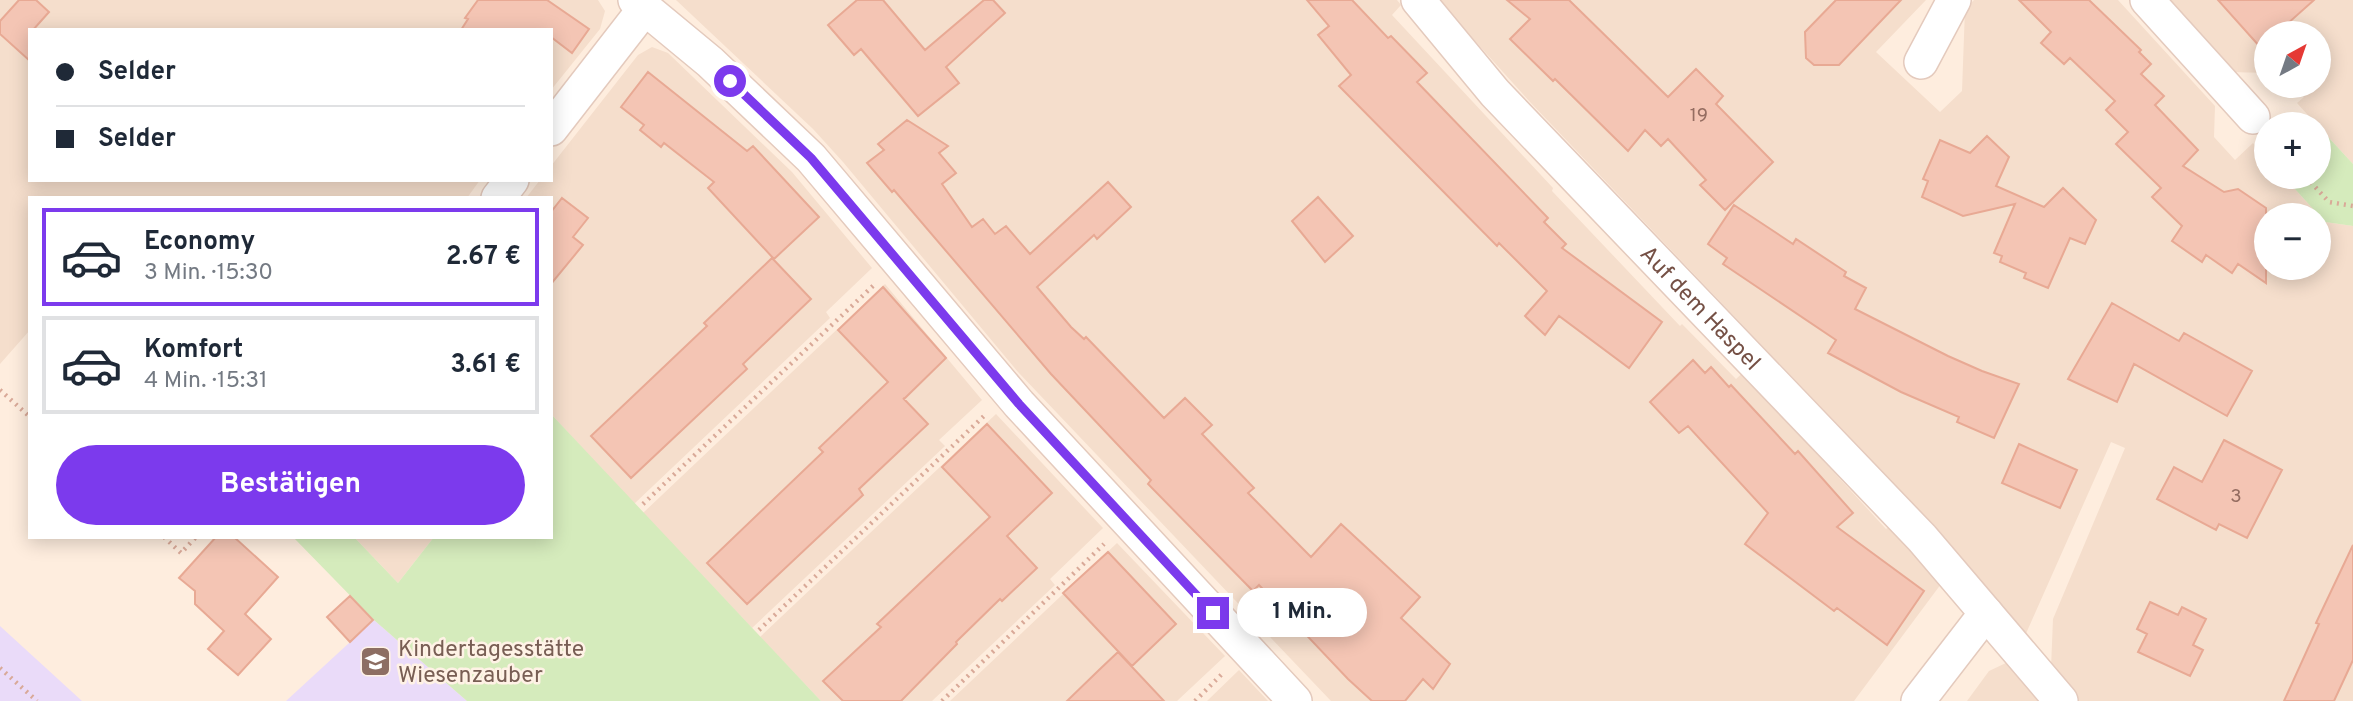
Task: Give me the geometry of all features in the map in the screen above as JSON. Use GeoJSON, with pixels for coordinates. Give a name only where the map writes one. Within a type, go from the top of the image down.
{"type":"FeatureCollection","features":[{"type":"Feature","properties":{"kind":"street","name":"Auf dem Haspel"},"geometry":{"type":"LineString","coordinates":[[1418,0],[1495,93],[1922,538],[2060,701]]}},
{"type":"Feature","properties":{"kind":"street"},"geometry":{"type":"LineString","coordinates":[[1920,62],[1954,0]]}},
{"type":"Feature","properties":{"kind":"street"},"geometry":{"type":"LineString","coordinates":[[2147,0],[2253,117]]}},
{"type":"Feature","properties":{"kind":"street"},"geometry":{"type":"LineString","coordinates":[[553,126],[640,4],[710,62],[811,158],[1009,393],[1296,701]]}},
{"type":"Feature","properties":{"kind":"street"},"geometry":{"type":"LineString","coordinates":[[500,196],[510,182]]}},
{"type":"Feature","properties":{"kind":"street"},"geometry":{"type":"LineString","coordinates":[[1918,701],[1986,613]]}},
{"type":"Feature","properties":{"kind":"path"},"geometry":{"type":"LineString","coordinates":[[2317,189],[2329,202],[2353,206]]}},
{"type":"Feature","properties":{"kind":"path"},"geometry":{"type":"LineString","coordinates":[[643,504],[899,261]]}},
{"type":"Feature","properties":{"kind":"path"},"geometry":{"type":"LineString","coordinates":[[0,390],[28,415]]}},
{"type":"Feature","properties":{"kind":"path"},"geometry":{"type":"LineString","coordinates":[[759,630],[1009,393]]}},
{"type":"Feature","properties":{"kind":"path"},"geometry":{"type":"LineString","coordinates":[[942,701],[1128,521]]}},
{"type":"Feature","properties":{"kind":"path"},"geometry":{"type":"LineString","coordinates":[[166,539],[181,552],[194,539]]}},
{"type":"Feature","properties":{"kind":"path"},"geometry":{"type":"LineString","coordinates":[[0,668],[37,701]]}},
{"type":"Feature","properties":{"kind":"shaded area"},"geometry":{"type":"Polygon","coordinates":[[[0,0],[598,0],[605,11],[600,29],[553,88],[553,28],[28,28],[28,182],[479,182],[468,196],[28,196],[28,332],[0,364],[0,0]]]}},
{"type":"Feature","properties":{"kind":"shaded area"},"geometry":{"type":"Polygon","coordinates":[[[676,0],[1397,0],[1401,5],[1392,15],[1553,188],[1552,191],[1680,326],[1682,324],[1736,379],[1748,368],[1773,406],[1886,529],[1892,525],[1941,584],[1854,701],[1331,701],[1018,372],[813,129],[676,0]]]}},
{"type":"Feature","properties":{"kind":"shaded area"},"geometry":{"type":"Polygon","coordinates":[[[1438,0],[1926,0],[1876,52],[1940,112],[1962,91],[1965,9],[1974,0],[2118,0],[2215,106],[2214,137],[2235,160],[2254,144],[2254,189],[2295,189],[2308,203],[2254,203],[2254,280],[2331,280],[2331,223],[2353,226],[2353,701],[2079,701],[2051,668],[2053,619],[2125,448],[2111,442],[2024,638],[1875,464],[1530,102],[1438,0]]]}},
{"type":"Feature","properties":{"kind":"shaded area"},"geometry":{"type":"Polygon","coordinates":[[[2165,0],[2353,0],[2353,164],[2331,140],[2331,112],[2305,112],[2297,103],[2303,98],[2331,98],[2331,21],[2254,21],[2254,73],[2231,72],[2165,0]]]}},
{"type":"Feature","properties":{"kind":"shaded area"},"geometry":{"type":"Polygon","coordinates":[[[652,47],[668,53],[792,172],[872,268],[826,312],[830,318],[634,504],[553,416],[553,196],[528,196],[538,182],[553,182],[553,163],[638,55],[652,47]]]}},
{"type":"Feature","properties":{"kind":"shaded area"},"geometry":{"type":"Polygon","coordinates":[[[885,284],[982,400],[939,440],[945,446],[752,628],[643,513],[885,284]]]}},
{"type":"Feature","properties":{"kind":"shaded area"},"geometry":{"type":"Polygon","coordinates":[[[996,414],[1103,528],[1050,579],[1055,585],[932,701],[821,701],[760,637],[996,414]]]}},
{"type":"Feature","properties":{"kind":"shaded area"},"geometry":{"type":"Polygon","coordinates":[[[356,539],[432,539],[398,583],[356,539]]]}},
{"type":"Feature","properties":{"kind":"shaded area"},"geometry":{"type":"Polygon","coordinates":[[[1117,543],[1225,656],[1177,701],[950,701],[1117,543]]]}},
{"type":"Feature","properties":{"kind":"shaded area","name":"Kindertagesstätte Wiesenzauber"},"geometry":{"type":"Polygon","coordinates":[[[374,620],[467,701],[286,701],[374,620]]]}},
{"type":"Feature","properties":{"kind":"shaded area"},"geometry":{"type":"Polygon","coordinates":[[[0,626],[82,701],[0,701],[0,626]]]}},
{"type":"Feature","properties":{"kind":"shaded area"},"geometry":{"type":"Polygon","coordinates":[[[2008,662],[2043,701],[1967,701],[1989,671],[2008,662]]]}},
{"type":"Feature","properties":{"kind":"shaded area"},"geometry":{"type":"Polygon","coordinates":[[[1239,670],[1268,701],[1207,701],[1239,670]]]}},
{"type":"Feature","properties":{"kind":"green space"},"geometry":{"type":"Polygon","coordinates":[[[2331,140],[2353,164],[2353,226],[2331,223],[2331,203],[2308,203],[2295,189],[2331,189],[2331,140]]]}},
{"type":"Feature","properties":{"kind":"green space"},"geometry":{"type":"Polygon","coordinates":[[[553,416],[821,701],[467,701],[374,620],[295,539],[356,539],[398,583],[432,539],[553,539],[553,416]]]}},
{"type":"Feature","properties":{"kind":"building"},"geometry":{"type":"Polygon","coordinates":[[[19,0],[36,0],[49,12],[35,28],[28,28],[28,59],[0,34],[0,21],[19,0]]]}},
{"type":"Feature","properties":{"kind":"building"},"geometry":{"type":"Polygon","coordinates":[[[478,0],[547,0],[589,29],[572,53],[553,39],[553,28],[462,28],[468,19],[465,18],[478,0]]]}},
{"type":"Feature","properties":{"kind":"building"},"geometry":{"type":"Polygon","coordinates":[[[857,0],[883,0],[925,50],[984,0],[993,0],[1005,13],[946,67],[959,83],[918,116],[861,49],[854,55],[828,25],[857,0]]]}},
{"type":"Feature","properties":{"kind":"building"},"geometry":{"type":"Polygon","coordinates":[[[1307,0],[1352,0],[1388,38],[1391,36],[1427,73],[1417,82],[1548,218],[1544,222],[1566,244],[1562,248],[1662,322],[1629,368],[1559,316],[1545,335],[1525,316],[1547,291],[1499,243],[1497,246],[1339,86],[1351,75],[1318,35],[1329,26],[1307,0]]]}},
{"type":"Feature","properties":{"kind":"building"},"geometry":{"type":"Polygon","coordinates":[[[1507,0],[1569,0],[1668,97],[1696,69],[1723,96],[1716,104],[1773,162],[1725,210],[1700,185],[1706,180],[1668,139],[1661,146],[1645,130],[1628,151],[1510,39],[1530,19],[1507,0]]]}},
{"type":"Feature","properties":{"kind":"building"},"geometry":{"type":"Polygon","coordinates":[[[1836,0],[1901,0],[1839,65],[1814,65],[1806,58],[1805,32],[1836,0]]]}},
{"type":"Feature","properties":{"kind":"building"},"geometry":{"type":"Polygon","coordinates":[[[2019,0],[2089,0],[2141,50],[2139,52],[2151,64],[2141,74],[2164,96],[2155,105],[2198,150],[2183,166],[2224,192],[2238,189],[2259,203],[2254,203],[2254,275],[2238,264],[2232,273],[2206,255],[2202,262],[2172,241],[2182,226],[2152,197],[2161,188],[2116,144],[2128,132],[2106,110],[2115,101],[2070,58],[2064,64],[2041,43],[2051,32],[2019,0]]]}},
{"type":"Feature","properties":{"kind":"building"},"geometry":{"type":"Polygon","coordinates":[[[2218,0],[2314,0],[2290,21],[2254,21],[2254,40],[2218,0]]]}},
{"type":"Feature","properties":{"kind":"building"},"geometry":{"type":"Polygon","coordinates":[[[648,72],[747,151],[753,146],[819,217],[774,259],[708,188],[714,182],[664,143],[661,147],[640,130],[644,125],[621,107],[648,72]]]}},
{"type":"Feature","properties":{"kind":"building"},"geometry":{"type":"Polygon","coordinates":[[[907,120],[948,146],[939,153],[956,173],[942,184],[972,227],[983,219],[995,234],[1006,226],[1030,254],[1108,182],[1131,207],[1097,239],[1094,235],[1037,287],[1071,327],[1084,339],[1086,337],[1164,418],[1185,398],[1212,425],[1202,434],[1254,488],[1248,493],[1311,557],[1341,524],[1420,597],[1401,618],[1450,664],[1433,689],[1423,679],[1405,701],[1372,701],[1259,585],[1253,591],[1148,484],[1151,480],[1051,374],[894,190],[892,192],[867,163],[884,150],[878,144],[907,120]]]}},
{"type":"Feature","properties":{"kind":"building"},"geometry":{"type":"Polygon","coordinates":[[[1987,136],[2009,157],[1996,186],[2044,207],[2063,188],[2096,220],[2085,244],[2070,238],[2048,288],[2024,278],[2026,273],[2000,262],[2002,256],[1994,253],[2015,204],[1963,216],[1922,197],[1928,181],[1923,179],[1940,140],[1970,153],[1987,136]]]}},
{"type":"Feature","properties":{"kind":"building"},"geometry":{"type":"Polygon","coordinates":[[[1318,197],[1353,236],[1325,262],[1292,221],[1318,197]]]}},
{"type":"Feature","properties":{"kind":"building"},"geometry":{"type":"Polygon","coordinates":[[[562,198],[588,218],[573,237],[583,245],[553,282],[553,209],[562,198]]]}},
{"type":"Feature","properties":{"kind":"building"},"geometry":{"type":"Polygon","coordinates":[[[1734,205],[1793,244],[1796,239],[1846,272],[1844,276],[1866,288],[1855,309],[1948,356],[2019,384],[1994,438],[1957,422],[1959,417],[1901,392],[1828,353],[1836,340],[1723,264],[1727,258],[1708,244],[1734,205]]]}},
{"type":"Feature","properties":{"kind":"building"},"geometry":{"type":"Polygon","coordinates":[[[772,258],[811,299],[743,364],[747,369],[631,478],[591,436],[707,326],[704,323],[772,258]]]}},
{"type":"Feature","properties":{"kind":"building"},"geometry":{"type":"Polygon","coordinates":[[[883,287],[946,358],[903,398],[928,424],[859,489],[863,495],[747,604],[707,563],[823,452],[819,448],[888,382],[838,330],[883,287]]]}},
{"type":"Feature","properties":{"kind":"building"},"geometry":{"type":"Polygon","coordinates":[[[2112,303],[2179,341],[2184,333],[2252,371],[2227,416],[2134,364],[2117,402],[2068,379],[2112,303]]]}},
{"type":"Feature","properties":{"kind":"building"},"geometry":{"type":"Polygon","coordinates":[[[1693,360],[1705,373],[1711,367],[1729,387],[1731,385],[1795,454],[1798,451],[1853,513],[1837,527],[1924,591],[1887,645],[1837,608],[1834,611],[1745,544],[1768,513],[1688,426],[1679,433],[1650,402],[1693,360]]]}},
{"type":"Feature","properties":{"kind":"building"},"geometry":{"type":"Polygon","coordinates":[[[987,424],[1052,493],[1007,536],[1037,568],[956,642],[901,701],[843,701],[823,681],[881,627],[877,624],[990,517],[942,467],[987,424]]]}},
{"type":"Feature","properties":{"kind":"building"},"geometry":{"type":"Polygon","coordinates":[[[2224,440],[2282,470],[2247,538],[2219,524],[2216,530],[2157,499],[2174,467],[2202,482],[2224,440]]]}},
{"type":"Feature","properties":{"kind":"building"},"geometry":{"type":"Polygon","coordinates":[[[2019,444],[2077,470],[2060,508],[2002,483],[2019,444]]]}},
{"type":"Feature","properties":{"kind":"building"},"geometry":{"type":"Polygon","coordinates":[[[214,539],[236,539],[278,577],[245,614],[271,639],[238,675],[208,649],[224,631],[195,604],[195,591],[179,578],[214,539]]]}},
{"type":"Feature","properties":{"kind":"building"},"geometry":{"type":"Polygon","coordinates":[[[2353,545],[2353,660],[2334,701],[2284,701],[2319,624],[2316,623],[2353,545]]]}},
{"type":"Feature","properties":{"kind":"building"},"geometry":{"type":"Polygon","coordinates":[[[1108,552],[1176,624],[1132,666],[1063,593],[1108,552]]]}},
{"type":"Feature","properties":{"kind":"building"},"geometry":{"type":"Polygon","coordinates":[[[350,596],[373,620],[350,642],[327,617],[350,596]]]}},
{"type":"Feature","properties":{"kind":"building"},"geometry":{"type":"Polygon","coordinates":[[[2150,602],[2178,615],[2182,607],[2206,619],[2193,645],[2203,650],[2190,676],[2138,652],[2147,634],[2137,629],[2150,602]]]}},
{"type":"Feature","properties":{"kind":"building"},"geometry":{"type":"Polygon","coordinates":[[[1118,652],[1164,701],[1067,701],[1099,670],[1118,652]]]}},
{"type":"Feature","properties":{"kind":"place","name":"Kindertagesstätte Wiesenzauber"},"geometry":{"type":"Point","coordinates":[375,661]}},
{"type":"Feature","properties":{"kind":"route"},"geometry":{"type":"LineString","coordinates":[[730,81],[811,158],[1019,404],[1213,613]]}}]}
